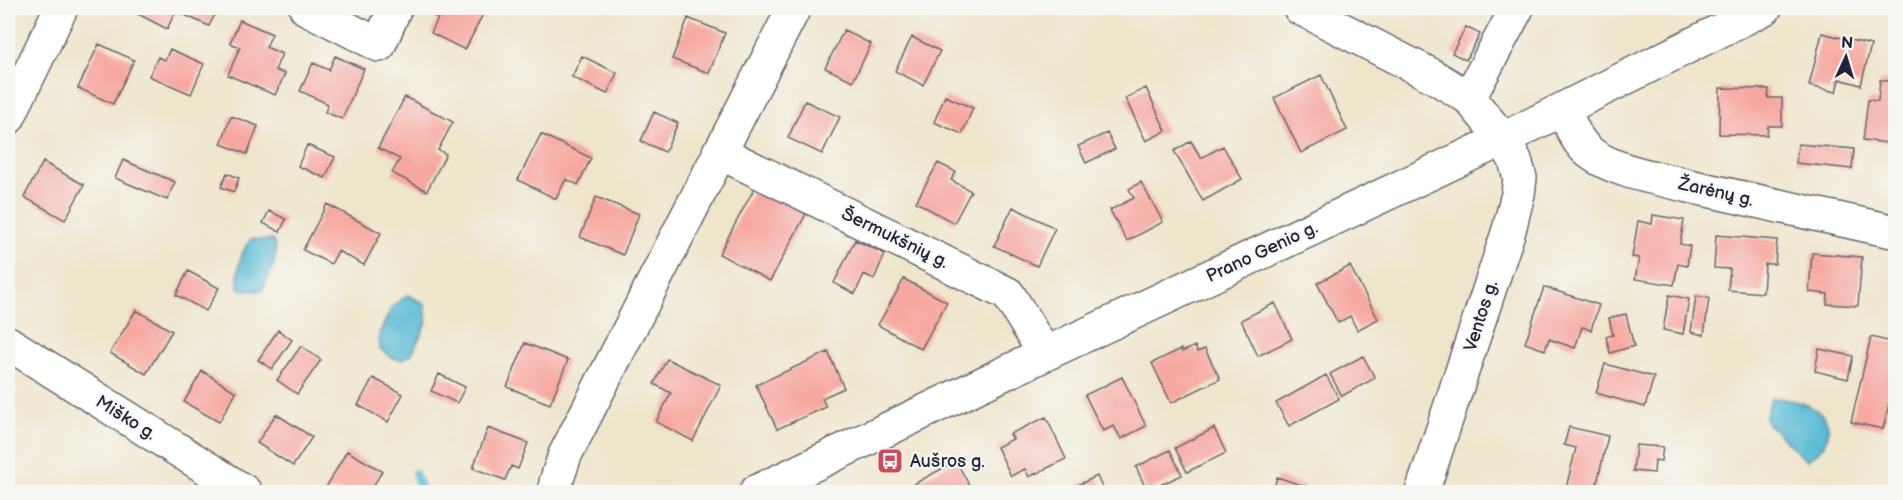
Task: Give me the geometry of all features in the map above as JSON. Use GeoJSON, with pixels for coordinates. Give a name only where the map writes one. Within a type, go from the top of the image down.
{"type":"FeatureCollection","features":[{"type":"Feature","properties":{"kind":"street"},"geometry":{"type":"LineString","coordinates":[[8,118],[61,8]]}},
{"type":"Feature","properties":{"kind":"street"},"geometry":{"type":"LineString","coordinates":[[306,8],[378,45],[395,8]]}},
{"type":"Feature","properties":{"kind":"street"},"geometry":{"type":"LineString","coordinates":[[555,492],[565,455],[718,152],[794,8]]}},
{"type":"Feature","properties":{"kind":"street"},"geometry":{"type":"LineString","coordinates":[[1300,8],[1433,76],[1469,98],[1503,140]]}},
{"type":"Feature","properties":{"kind":"street"},"geometry":{"type":"LineString","coordinates":[[1469,98],[1516,8]]}},
{"type":"Feature","properties":{"kind":"street","name":"Prano Genio g."},"geometry":{"type":"LineString","coordinates":[[756,492],[1503,140],[1765,8]]}},
{"type":"Feature","properties":{"kind":"street","name":"Žarėnų g."},"geometry":{"type":"LineString","coordinates":[[1564,109],[1573,133],[1583,146],[1593,155],[1613,165],[1704,189],[1896,232]]}},
{"type":"Feature","properties":{"kind":"street","name":"Ventos g."},"geometry":{"type":"LineString","coordinates":[[1422,492],[1509,230],[1518,194],[1520,178],[1515,160],[1503,140]]}},
{"type":"Feature","properties":{"kind":"street","name":"Šermukšnių g."},"geometry":{"type":"LineString","coordinates":[[718,152],[1008,294],[1045,354]]}},
{"type":"Feature","properties":{"kind":"street","name":"Miško g."},"geometry":{"type":"LineString","coordinates":[[8,343],[245,492]]}},
{"type":"Feature","properties":{"kind":"water"},"geometry":{"type":"Polygon","coordinates":[[[251,239],[273,240],[275,246],[273,266],[262,291],[238,288],[240,262],[251,239]]]}},
{"type":"Feature","properties":{"kind":"water"},"geometry":{"type":"Polygon","coordinates":[[[408,295],[425,304],[427,322],[412,354],[402,360],[392,358],[380,349],[379,334],[392,307],[408,295]]]}},
{"type":"Feature","properties":{"kind":"water"},"geometry":{"type":"Polygon","coordinates":[[[1771,398],[1802,403],[1825,418],[1828,425],[1826,439],[1823,446],[1812,457],[1806,460],[1768,424],[1765,418],[1771,398]]]}},
{"type":"Feature","properties":{"kind":"building"},"geometry":{"type":"Polygon","coordinates":[[[142,8],[218,8],[209,26],[176,11],[167,29],[138,14],[142,8]]]}},
{"type":"Feature","properties":{"kind":"building"},"geometry":{"type":"Polygon","coordinates":[[[437,8],[486,8],[465,50],[431,33],[438,18],[433,16],[437,8]]]}},
{"type":"Feature","properties":{"kind":"building"},"geometry":{"type":"Polygon","coordinates":[[[931,8],[950,8],[947,15],[931,8]]]}},
{"type":"Feature","properties":{"kind":"building"},"geometry":{"type":"Polygon","coordinates":[[[688,18],[725,33],[709,73],[672,59],[688,18]]]}},
{"type":"Feature","properties":{"kind":"building"},"geometry":{"type":"Polygon","coordinates":[[[240,20],[272,34],[266,47],[282,54],[275,70],[285,74],[275,95],[228,75],[240,47],[230,43],[240,20]]]}},
{"type":"Feature","properties":{"kind":"building"},"geometry":{"type":"Polygon","coordinates":[[[1466,27],[1480,34],[1466,60],[1452,53],[1466,27]]]}},
{"type":"Feature","properties":{"kind":"building"},"geometry":{"type":"Polygon","coordinates":[[[844,30],[871,44],[853,81],[825,68],[844,30]]]}},
{"type":"Feature","properties":{"kind":"building"},"geometry":{"type":"Polygon","coordinates":[[[1822,33],[1871,45],[1861,85],[1839,79],[1836,92],[1809,86],[1822,33]]]}},
{"type":"Feature","properties":{"kind":"building"},"geometry":{"type":"Polygon","coordinates":[[[912,37],[940,51],[923,85],[895,71],[912,37]]]}},
{"type":"Feature","properties":{"kind":"building"},"geometry":{"type":"Polygon","coordinates":[[[99,44],[134,60],[113,104],[78,88],[99,44]]]}},
{"type":"Feature","properties":{"kind":"building"},"geometry":{"type":"Polygon","coordinates":[[[170,49],[204,64],[191,94],[149,76],[158,57],[165,60],[170,49]]]}},
{"type":"Feature","properties":{"kind":"building"},"geometry":{"type":"Polygon","coordinates":[[[335,56],[364,69],[342,119],[325,112],[328,104],[300,91],[313,63],[329,70],[335,56]]]}},
{"type":"Feature","properties":{"kind":"building"},"geometry":{"type":"Polygon","coordinates":[[[582,56],[617,73],[607,94],[572,77],[582,56]]]}},
{"type":"Feature","properties":{"kind":"building"},"geometry":{"type":"Polygon","coordinates":[[[1321,75],[1347,130],[1301,153],[1274,98],[1321,75]]]}},
{"type":"Feature","properties":{"kind":"building"},"geometry":{"type":"Polygon","coordinates":[[[1880,80],[1896,82],[1888,143],[1863,140],[1868,100],[1878,101],[1880,80]]]}},
{"type":"Feature","properties":{"kind":"building"},"geometry":{"type":"Polygon","coordinates":[[[1146,88],[1166,131],[1146,141],[1125,98],[1146,88]]]}},
{"type":"Feature","properties":{"kind":"building"},"geometry":{"type":"Polygon","coordinates":[[[1720,88],[1769,89],[1768,98],[1782,98],[1782,126],[1768,126],[1767,135],[1719,134],[1720,88]]]}},
{"type":"Feature","properties":{"kind":"building"},"geometry":{"type":"Polygon","coordinates":[[[945,96],[973,108],[962,134],[934,122],[945,96]]]}},
{"type":"Feature","properties":{"kind":"building"},"geometry":{"type":"Polygon","coordinates":[[[405,97],[453,122],[438,150],[446,154],[427,191],[392,173],[400,159],[378,148],[405,97]]]}},
{"type":"Feature","properties":{"kind":"building"},"geometry":{"type":"Polygon","coordinates":[[[805,101],[840,117],[822,154],[788,138],[805,101]]]}},
{"type":"Feature","properties":{"kind":"building"},"geometry":{"type":"Polygon","coordinates":[[[654,112],[678,123],[665,152],[641,141],[654,112]]]}},
{"type":"Feature","properties":{"kind":"building"},"geometry":{"type":"Polygon","coordinates":[[[231,116],[258,126],[247,154],[221,144],[231,116]]]}},
{"type":"Feature","properties":{"kind":"building"},"geometry":{"type":"Polygon","coordinates":[[[1107,133],[1115,149],[1086,163],[1078,146],[1107,133]]]}},
{"type":"Feature","properties":{"kind":"building"},"geometry":{"type":"Polygon","coordinates":[[[541,134],[591,158],[578,185],[566,179],[556,199],[518,180],[541,134]]]}},
{"type":"Feature","properties":{"kind":"building"},"geometry":{"type":"Polygon","coordinates":[[[1191,141],[1201,158],[1223,146],[1242,179],[1203,201],[1174,151],[1191,141]]]}},
{"type":"Feature","properties":{"kind":"building"},"geometry":{"type":"Polygon","coordinates":[[[1798,144],[1854,149],[1852,169],[1796,163],[1798,144]]]}},
{"type":"Feature","properties":{"kind":"building"},"geometry":{"type":"Polygon","coordinates":[[[307,145],[335,157],[325,178],[298,166],[307,145]]]}},
{"type":"Feature","properties":{"kind":"building"},"geometry":{"type":"Polygon","coordinates":[[[123,160],[175,182],[167,200],[115,178],[123,160]]]}},
{"type":"Feature","properties":{"kind":"building"},"geometry":{"type":"Polygon","coordinates":[[[43,162],[84,185],[65,220],[24,197],[43,162]]]}},
{"type":"Feature","properties":{"kind":"building"},"geometry":{"type":"Polygon","coordinates":[[[938,163],[956,172],[951,180],[971,191],[954,223],[916,202],[938,163]]]}},
{"type":"Feature","properties":{"kind":"building"},"geometry":{"type":"Polygon","coordinates":[[[227,173],[239,178],[234,192],[221,187],[227,173]]]}},
{"type":"Feature","properties":{"kind":"building"},"geometry":{"type":"Polygon","coordinates":[[[1141,182],[1163,222],[1127,241],[1110,210],[1134,198],[1129,189],[1141,182]]]}},
{"type":"Feature","properties":{"kind":"building"},"geometry":{"type":"Polygon","coordinates":[[[755,187],[806,214],[770,281],[719,254],[755,187]]]}},
{"type":"Feature","properties":{"kind":"building"},"geometry":{"type":"Polygon","coordinates":[[[596,197],[639,214],[623,255],[580,237],[596,197]]]}},
{"type":"Feature","properties":{"kind":"building"},"geometry":{"type":"Polygon","coordinates":[[[327,204],[381,233],[364,265],[338,251],[331,264],[303,250],[327,204]]]}},
{"type":"Feature","properties":{"kind":"building"},"geometry":{"type":"Polygon","coordinates":[[[1013,207],[1055,228],[1037,266],[994,246],[1013,207]]]}},
{"type":"Feature","properties":{"kind":"building"},"geometry":{"type":"Polygon","coordinates":[[[269,211],[286,219],[280,232],[263,223],[269,211]]]}},
{"type":"Feature","properties":{"kind":"building"},"geometry":{"type":"Polygon","coordinates":[[[1653,215],[1684,220],[1680,244],[1690,246],[1687,266],[1678,264],[1674,285],[1635,279],[1639,258],[1632,257],[1638,221],[1652,224],[1653,215]]]}},
{"type":"Feature","properties":{"kind":"building"},"geometry":{"type":"Polygon","coordinates":[[[1716,235],[1777,240],[1775,264],[1765,264],[1763,293],[1728,290],[1730,269],[1714,268],[1716,235]]]}},
{"type":"Feature","properties":{"kind":"building"},"geometry":{"type":"Polygon","coordinates":[[[855,240],[885,254],[874,279],[864,274],[855,294],[834,283],[855,240]]]}},
{"type":"Feature","properties":{"kind":"building"},"geometry":{"type":"Polygon","coordinates":[[[1812,253],[1862,257],[1858,306],[1827,304],[1828,294],[1809,292],[1812,253]]]}},
{"type":"Feature","properties":{"kind":"building"},"geometry":{"type":"Polygon","coordinates":[[[1350,266],[1378,319],[1357,330],[1350,316],[1338,323],[1317,283],[1350,266]]]}},
{"type":"Feature","properties":{"kind":"building"},"geometry":{"type":"Polygon","coordinates":[[[188,271],[219,288],[206,311],[176,295],[188,271]]]}},
{"type":"Feature","properties":{"kind":"building"},"geometry":{"type":"Polygon","coordinates":[[[904,279],[947,302],[921,349],[878,325],[904,279]]]}},
{"type":"Feature","properties":{"kind":"building"},"geometry":{"type":"Polygon","coordinates":[[[1544,287],[1599,305],[1591,330],[1582,327],[1575,348],[1549,339],[1545,350],[1525,343],[1544,287]]]}},
{"type":"Feature","properties":{"kind":"building"},"geometry":{"type":"Polygon","coordinates":[[[1669,295],[1689,299],[1683,334],[1663,330],[1669,295]]]}},
{"type":"Feature","properties":{"kind":"building"},"geometry":{"type":"Polygon","coordinates":[[[1696,296],[1709,298],[1704,335],[1691,332],[1696,296]]]}},
{"type":"Feature","properties":{"kind":"building"},"geometry":{"type":"Polygon","coordinates":[[[1275,303],[1292,339],[1258,356],[1241,320],[1275,303]]]}},
{"type":"Feature","properties":{"kind":"building"},"geometry":{"type":"Polygon","coordinates":[[[136,310],[172,331],[146,374],[110,353],[136,310]]]}},
{"type":"Feature","properties":{"kind":"building"},"geometry":{"type":"Polygon","coordinates":[[[1626,314],[1634,346],[1610,353],[1606,337],[1613,335],[1609,318],[1626,314]]]}},
{"type":"Feature","properties":{"kind":"building"},"geometry":{"type":"Polygon","coordinates":[[[278,330],[292,340],[272,369],[258,360],[278,330]]]}},
{"type":"Feature","properties":{"kind":"building"},"geometry":{"type":"Polygon","coordinates":[[[1871,337],[1896,343],[1896,376],[1883,429],[1851,422],[1871,337]]]}},
{"type":"Feature","properties":{"kind":"building"},"geometry":{"type":"Polygon","coordinates":[[[525,343],[568,360],[550,404],[507,387],[525,343]]]}},
{"type":"Feature","properties":{"kind":"building"},"geometry":{"type":"Polygon","coordinates":[[[301,346],[321,360],[297,394],[277,380],[301,346]]]}},
{"type":"Feature","properties":{"kind":"building"},"geometry":{"type":"Polygon","coordinates":[[[1195,346],[1197,352],[1205,349],[1220,379],[1171,403],[1152,363],[1181,349],[1182,352],[1195,346]]]}},
{"type":"Feature","properties":{"kind":"building"},"geometry":{"type":"Polygon","coordinates":[[[1819,349],[1853,356],[1848,379],[1815,371],[1819,349]]]}},
{"type":"Feature","properties":{"kind":"building"},"geometry":{"type":"Polygon","coordinates":[[[828,352],[844,388],[822,398],[826,407],[777,429],[756,385],[828,352]]]}},
{"type":"Feature","properties":{"kind":"building"},"geometry":{"type":"Polygon","coordinates":[[[1363,356],[1375,378],[1342,396],[1330,374],[1363,356]]]}},
{"type":"Feature","properties":{"kind":"building"},"geometry":{"type":"Polygon","coordinates":[[[667,359],[721,385],[693,441],[656,422],[671,393],[654,384],[667,359]]]}},
{"type":"Feature","properties":{"kind":"building"},"geometry":{"type":"Polygon","coordinates":[[[1605,364],[1654,377],[1645,407],[1596,393],[1605,364]]]}},
{"type":"Feature","properties":{"kind":"building"},"geometry":{"type":"Polygon","coordinates":[[[202,371],[236,392],[219,422],[184,402],[202,371]]]}},
{"type":"Feature","properties":{"kind":"building"},"geometry":{"type":"Polygon","coordinates":[[[439,374],[465,387],[457,403],[431,391],[439,374]]]}},
{"type":"Feature","properties":{"kind":"building"},"geometry":{"type":"Polygon","coordinates":[[[1326,375],[1339,399],[1289,426],[1276,403],[1326,375]]]}},
{"type":"Feature","properties":{"kind":"building"},"geometry":{"type":"Polygon","coordinates":[[[1122,377],[1146,426],[1121,439],[1114,426],[1103,431],[1085,395],[1122,377]]]}},
{"type":"Feature","properties":{"kind":"building"},"geometry":{"type":"Polygon","coordinates":[[[373,378],[403,394],[388,422],[358,405],[373,378]]]}},
{"type":"Feature","properties":{"kind":"building"},"geometry":{"type":"Polygon","coordinates":[[[276,414],[312,437],[293,466],[257,443],[276,414]]]}},
{"type":"Feature","properties":{"kind":"building"},"geometry":{"type":"Polygon","coordinates":[[[1046,417],[1066,459],[1029,477],[1025,469],[1011,476],[997,447],[1013,439],[1010,434],[1046,417]]]}},
{"type":"Feature","properties":{"kind":"building"},"geometry":{"type":"Polygon","coordinates":[[[1569,427],[1608,436],[1595,492],[1565,492],[1576,448],[1564,445],[1569,427]]]}},
{"type":"Feature","properties":{"kind":"building"},"geometry":{"type":"Polygon","coordinates":[[[488,428],[528,443],[518,469],[511,466],[505,480],[473,468],[488,428]]]}},
{"type":"Feature","properties":{"kind":"building"},"geometry":{"type":"Polygon","coordinates":[[[1214,428],[1226,453],[1187,472],[1175,448],[1214,428]]]}},
{"type":"Feature","properties":{"kind":"building"},"geometry":{"type":"Polygon","coordinates":[[[1636,445],[1663,447],[1661,461],[1655,460],[1654,473],[1633,471],[1636,445]]]}},
{"type":"Feature","properties":{"kind":"building"},"geometry":{"type":"Polygon","coordinates":[[[1170,450],[1182,475],[1147,491],[1136,467],[1170,450]]]}},
{"type":"Feature","properties":{"kind":"building"},"geometry":{"type":"Polygon","coordinates":[[[347,451],[382,471],[370,492],[324,491],[347,451]]]}},
{"type":"Feature","properties":{"kind":"building"},"geometry":{"type":"Polygon","coordinates":[[[956,461],[973,492],[919,492],[914,484],[956,461]]]}},
{"type":"Feature","properties":{"kind":"building"},"geometry":{"type":"Polygon","coordinates":[[[1097,476],[1104,492],[1063,492],[1097,476]]]}},
{"type":"Feature","properties":{"kind":"building"},"geometry":{"type":"Polygon","coordinates":[[[1277,477],[1304,486],[1302,492],[1273,492],[1277,477]]]}},
{"type":"Feature","properties":{"kind":"waterway"},"geometry":{"type":"LineString","coordinates":[[415,473],[422,492]]}},
{"type":"Feature","properties":{"kind":"place","name":"Aušros g."},"geometry":{"type":"Point","coordinates":[890,461]}}]}
